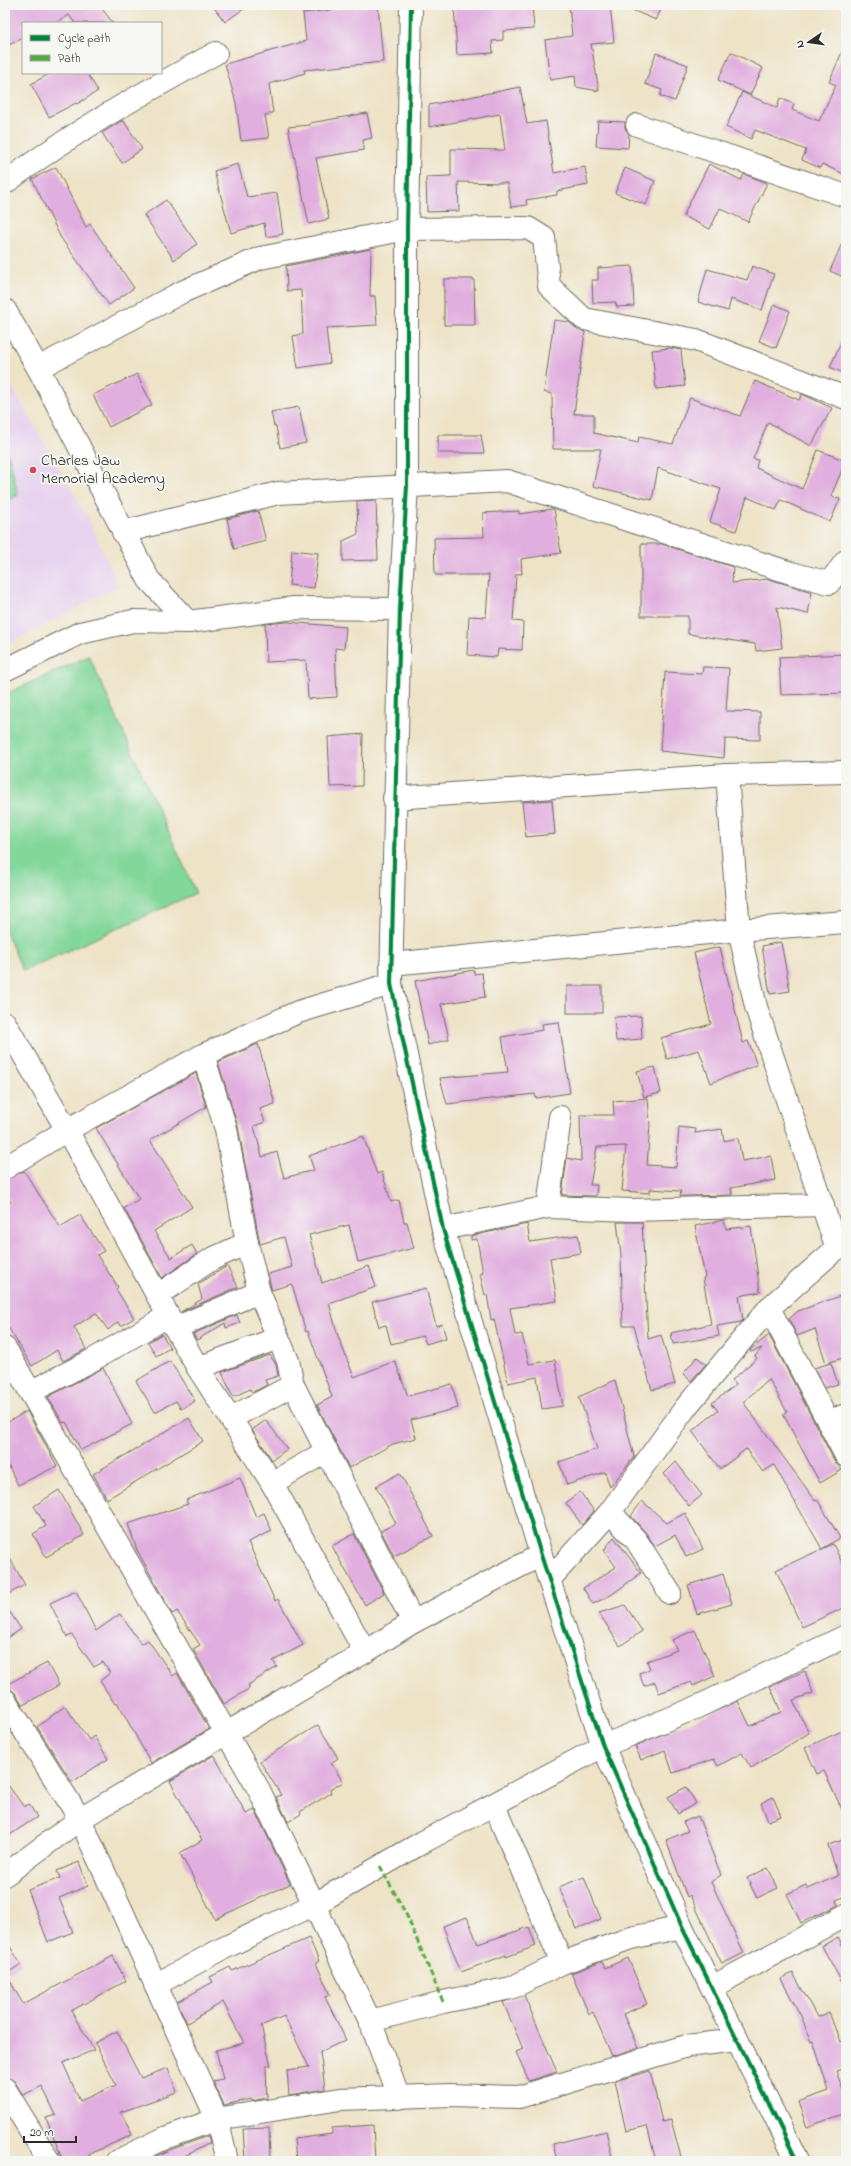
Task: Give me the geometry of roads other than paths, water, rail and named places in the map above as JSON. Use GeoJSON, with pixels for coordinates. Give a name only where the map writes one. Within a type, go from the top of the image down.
{"type":"FeatureCollection","features":[{"type":"Feature","properties":{"kind":"street"},"geometry":{"type":"LineString","coordinates":[[412,5],[407,229],[407,485],[400,609],[394,798],[391,974],[443,1229],[541,1555],[603,1746],[682,1928],[797,2161]]}},
{"type":"Feature","properties":{"kind":"street"},"geometry":{"type":"LineString","coordinates":[[5,183],[45,153],[137,96],[216,53]]}},
{"type":"Feature","properties":{"kind":"street"},"geometry":{"type":"LineString","coordinates":[[637,125],[846,196]]}},
{"type":"Feature","properties":{"kind":"street"},"geometry":{"type":"LineString","coordinates":[[38,368],[182,292],[260,258],[407,229],[528,228],[544,238],[549,286],[584,319],[696,340],[846,398]]}},
{"type":"Feature","properties":{"kind":"street"},"geometry":{"type":"LineString","coordinates":[[5,310],[38,368],[149,580],[188,622]]}},
{"type":"Feature","properties":{"kind":"street"},"geometry":{"type":"LineString","coordinates":[[123,532],[278,493],[407,485],[507,481],[791,574],[829,583],[845,562]]}},
{"type":"Feature","properties":{"kind":"street"},"geometry":{"type":"LineString","coordinates":[[5,670],[80,633],[133,622],[188,622],[294,608],[400,609]]}},
{"type":"Feature","properties":{"kind":"street"},"geometry":{"type":"LineString","coordinates":[[394,798],[727,775],[846,772]]}},
{"type":"Feature","properties":{"kind":"street"},"geometry":{"type":"LineString","coordinates":[[549,1580],[610,1512],[686,1407],[769,1308],[842,1245],[823,1205],[756,1007],[739,930],[727,775]]}},
{"type":"Feature","properties":{"kind":"street"},"geometry":{"type":"LineString","coordinates":[[5,1168],[67,1130],[203,1055],[298,1012],[391,974],[739,930],[846,922]]}},
{"type":"Feature","properties":{"kind":"street"},"geometry":{"type":"LineString","coordinates":[[5,1023],[67,1130],[198,1368],[272,1483],[365,1652]]}},
{"type":"Feature","properties":{"kind":"street"},"geometry":{"type":"LineString","coordinates":[[203,1055],[226,1128],[247,1243],[259,1292],[288,1361],[293,1385],[413,1622]]}},
{"type":"Feature","properties":{"kind":"street"},"geometry":{"type":"LineString","coordinates":[[548,1207],[560,1117]]}},
{"type":"Feature","properties":{"kind":"street"},"geometry":{"type":"LineString","coordinates":[[443,1229],[548,1207],[632,1210],[823,1205]]}},
{"type":"Feature","properties":{"kind":"street"},"geometry":{"type":"LineString","coordinates":[[158,1295],[212,1259],[247,1243]]}},
{"type":"Feature","properties":{"kind":"street"},"geometry":{"type":"LineString","coordinates":[[30,1392],[172,1322],[259,1292]]}},
{"type":"Feature","properties":{"kind":"street"},"geometry":{"type":"LineString","coordinates":[[769,1308],[837,1418],[846,1456]]}},
{"type":"Feature","properties":{"kind":"street"},"geometry":{"type":"LineString","coordinates":[[198,1368],[278,1338]]}},
{"type":"Feature","properties":{"kind":"street"},"geometry":{"type":"LineString","coordinates":[[5,1348],[259,1790],[370,2021],[399,2098]]}},
{"type":"Feature","properties":{"kind":"street"},"geometry":{"type":"LineString","coordinates":[[231,1418],[293,1385]]}},
{"type":"Feature","properties":{"kind":"street"},"geometry":{"type":"LineString","coordinates":[[272,1483],[327,1452]]}},
{"type":"Feature","properties":{"kind":"street"},"geometry":{"type":"LineString","coordinates":[[610,1512],[636,1540],[670,1593]]}},
{"type":"Feature","properties":{"kind":"street"},"geometry":{"type":"LineString","coordinates":[[5,1875],[80,1819],[365,1652],[413,1622],[541,1555]]}},
{"type":"Feature","properties":{"kind":"street"},"geometry":{"type":"LineString","coordinates":[[155,1985],[220,1950],[315,1904],[423,1842],[603,1746],[695,1708],[846,1636]]}},
{"type":"Feature","properties":{"kind":"street"},"geometry":{"type":"LineString","coordinates":[[5,1700],[80,1819],[217,2119],[227,2161]]}},
{"type":"Feature","properties":{"kind":"street"},"geometry":{"type":"LineString","coordinates":[[494,1805],[562,1962]]}},
{"type":"Feature","properties":{"kind":"street"},"geometry":{"type":"LineString","coordinates":[[712,1987],[846,1915]]}},
{"type":"Feature","properties":{"kind":"street"},"geometry":{"type":"LineString","coordinates":[[370,2021],[443,2002],[510,1988],[562,1962],[631,1938],[682,1928]]}},
{"type":"Feature","properties":{"kind":"street"},"geometry":{"type":"LineString","coordinates":[[117,2161],[165,2138],[217,2119],[340,2099],[450,2095],[519,2097],[687,2046],[737,2040]]}},
{"type":"Feature","properties":{"kind":"street"},"geometry":{"type":"LineString","coordinates":[[5,2089],[49,2161]]}},
{"type":"Feature","properties":{"kind":"place","name":"Charles Jaw Memorial Academy"},"geometry":{"type":"Point","coordinates":[33,470]}}]}
